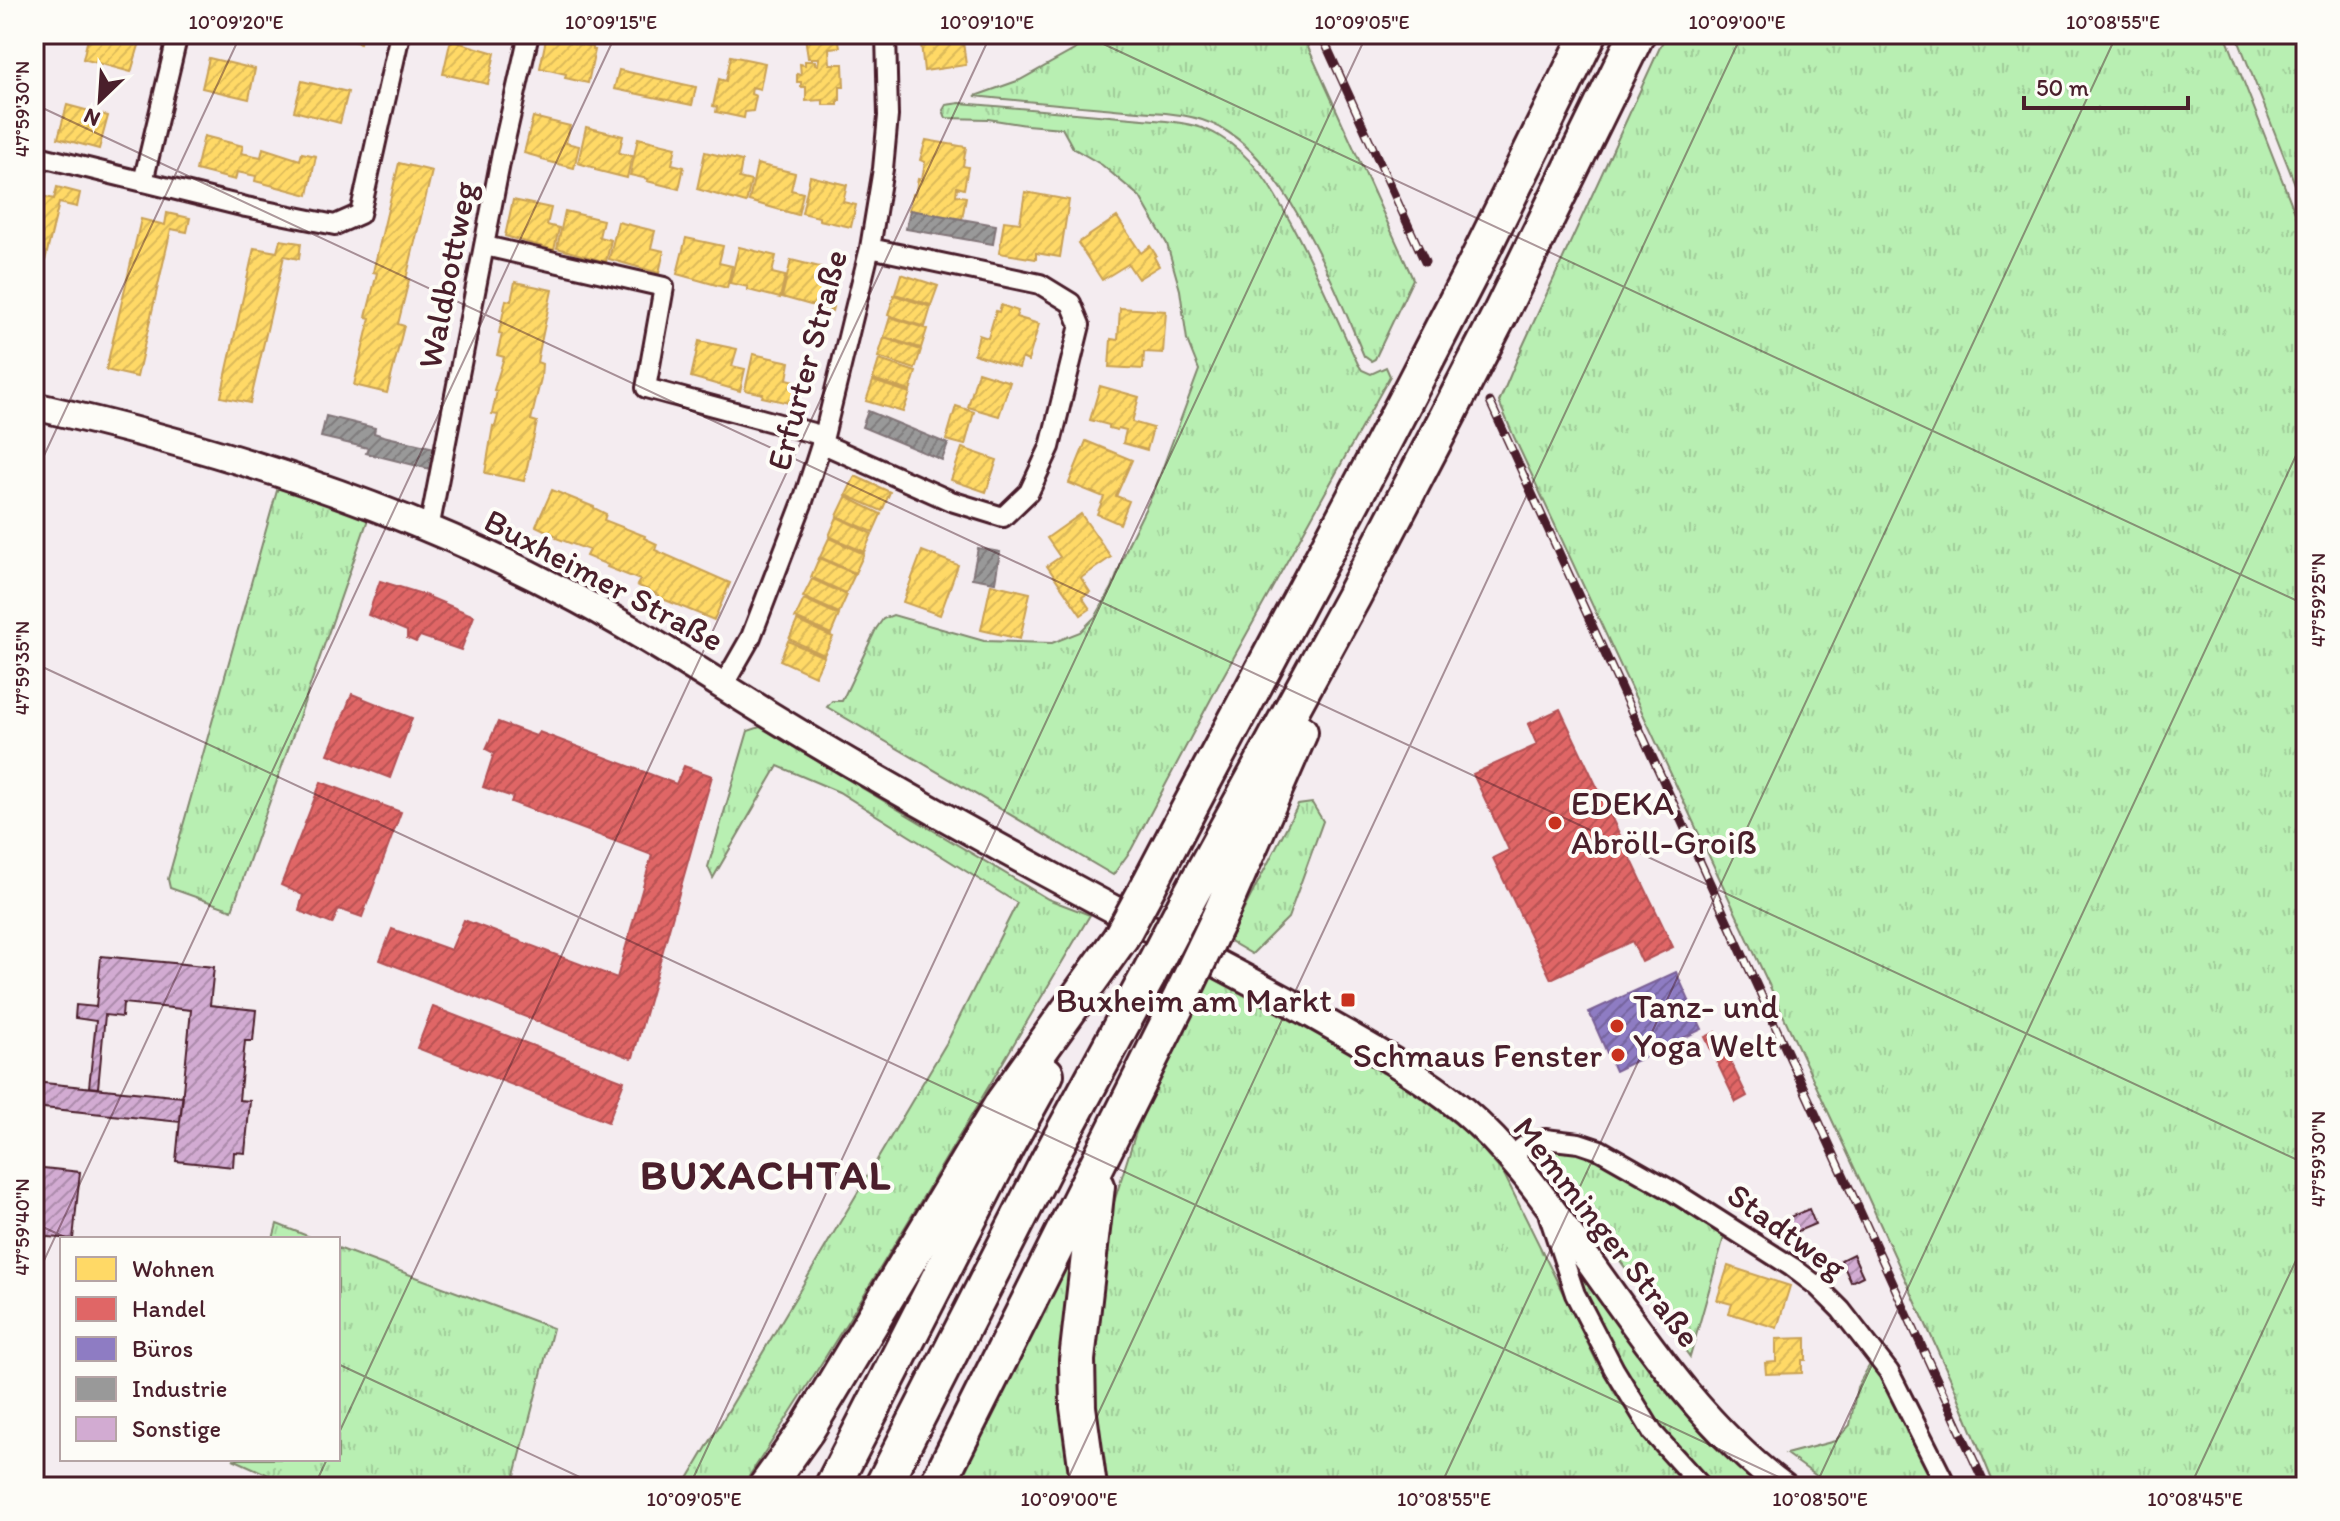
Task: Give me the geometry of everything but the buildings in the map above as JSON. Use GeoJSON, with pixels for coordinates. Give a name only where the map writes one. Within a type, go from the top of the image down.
{"type":"FeatureCollection","features":[{"type":"Feature","properties":{"kind":"highway"},"geometry":{"type":"LineString","coordinates":[[832,1487],[1008,1143],[1149,885],[1256,678],[1352,506],[1589,34]]}},
{"type":"Feature","properties":{"kind":"highway"},"geometry":{"type":"LineString","coordinates":[[882,1487],[1047,1163],[1450,411],[1637,34]]}},
{"type":"Feature","properties":{"kind":"highway"},"geometry":{"type":"LineString","coordinates":[[936,1487],[1217,922],[1283,774],[1353,597]]}},
{"type":"Feature","properties":{"kind":"highway"},"geometry":{"type":"LineString","coordinates":[[766,1487],[806,1431],[1004,1101],[1121,937]]}},
{"type":"Feature","properties":{"kind":"highway"},"geometry":{"type":"LineString","coordinates":[[1089,1487],[1078,1407],[1077,1360],[1101,1159]]}},
{"type":"Feature","properties":{"kind":"highway"},"geometry":{"type":"LineString","coordinates":[[780,1487],[806,1431]]}},
{"type":"Feature","properties":{"kind":"street"},"geometry":{"type":"LineString","coordinates":[[143,182],[178,34]]}},
{"type":"Feature","properties":{"kind":"street"},"geometry":{"type":"LineString","coordinates":[[34,155],[246,207],[335,225],[360,214],[400,34]]}},
{"type":"Feature","properties":{"kind":"street","name":"Waldbottweg"},"geometry":{"type":"LineString","coordinates":[[429,529],[502,153],[529,34]]}},
{"type":"Feature","properties":{"kind":"street","name":"Erfurter Straße"},"geometry":{"type":"LineString","coordinates":[[723,686],[751,637],[802,504],[823,439],[870,248],[883,169],[888,116],[886,34]]}},
{"type":"Feature","properties":{"kind":"street"},"geometry":{"type":"LineString","coordinates":[[485,246],[664,287],[646,388],[823,439],[951,501],[1003,517],[1029,492],[1050,447],[1080,325],[1071,303],[1040,284],[870,248]]}},
{"type":"Feature","properties":{"kind":"street","name":"Buxheimer Straße"},"geometry":{"type":"LineString","coordinates":[[34,406],[119,425],[264,467],[429,529],[561,590],[873,775],[1060,881]]}},
{"type":"Feature","properties":{"kind":"street","name":"Memminger Straße"},"geometry":{"type":"LineString","coordinates":[[1060,881],[1370,1047],[1463,1111],[1510,1157],[1543,1198],[1691,1399],[1729,1440],[1784,1487]]}},
{"type":"Feature","properties":{"kind":"street","name":"Stadtweg"},"geometry":{"type":"LineString","coordinates":[[1510,1157],[1524,1146],[1545,1139],[1579,1143],[1600,1150],[1684,1198],[1792,1267],[1841,1310],[1889,1372],[1947,1487]]}},
{"type":"Feature","properties":{"kind":"street"},"geometry":{"type":"LineString","coordinates":[[1543,1198],[1567,1274],[1592,1329],[1653,1433],[1702,1487]]}},
{"type":"Feature","properties":{"kind":"green space"},"geometry":{"type":"Polygon","coordinates":[[[1103,34],[1302,34],[1413,279],[1375,359],[1371,361],[1364,356],[1324,264],[1288,198],[1245,145],[1221,128],[1196,118],[1169,113],[975,96],[1020,80],[1103,34]]]}},
{"type":"Feature","properties":{"kind":"green space"},"geometry":{"type":"Polygon","coordinates":[[[1666,34],[2225,34],[2306,241],[2306,1487],[1995,1487],[1953,1384],[1866,1193],[1514,437],[1499,402],[1666,34]]]}},
{"type":"Feature","properties":{"kind":"green space"},"geometry":{"type":"Polygon","coordinates":[[[2236,34],[2306,34],[2306,212],[2236,34]]]}},
{"type":"Feature","properties":{"kind":"green space"},"geometry":{"type":"Polygon","coordinates":[[[960,103],[1187,124],[1200,127],[1232,144],[1253,164],[1278,199],[1362,370],[1371,374],[1386,367],[1390,376],[1220,682],[1131,850],[1113,875],[827,707],[832,701],[842,701],[876,629],[883,619],[893,615],[984,641],[1052,643],[1080,632],[1096,616],[1112,588],[1129,542],[1154,491],[1199,370],[1187,340],[1180,290],[1167,244],[1140,197],[1102,165],[1073,148],[1062,128],[988,119],[946,118],[943,110],[946,105],[960,103]]]}},
{"type":"Feature","properties":{"kind":"green space"},"geometry":{"type":"Polygon","coordinates":[[[278,487],[368,519],[232,910],[170,888],[168,879],[278,487]]]}},
{"type":"Feature","properties":{"kind":"green space"},"geometry":{"type":"Polygon","coordinates":[[[760,727],[1048,899],[1090,915],[876,1275],[742,1487],[683,1487],[947,1042],[1017,903],[839,792],[778,766],[713,878],[708,867],[748,731],[760,727]]]}},
{"type":"Feature","properties":{"kind":"green space"},"geometry":{"type":"Polygon","coordinates":[[[1312,803],[1323,821],[1288,918],[1252,954],[1228,940],[1298,805],[1312,803]]]}},
{"type":"Feature","properties":{"kind":"green space"},"geometry":{"type":"Polygon","coordinates":[[[1205,974],[1370,1063],[1471,1136],[1504,1174],[1597,1362],[1617,1396],[1649,1441],[1689,1487],[1103,1487],[1091,1380],[1109,1218],[1135,1135],[1160,1071],[1205,974]]]}},
{"type":"Feature","properties":{"kind":"green space"},"geometry":{"type":"Polygon","coordinates":[[[1552,1148],[1569,1148],[1589,1155],[1724,1237],[1690,1357],[1571,1193],[1559,1172],[1552,1148]]]}},
{"type":"Feature","properties":{"kind":"green space"},"geometry":{"type":"Polygon","coordinates":[[[277,1224],[310,1237],[274,1237],[277,1224]]]}},
{"type":"Feature","properties":{"kind":"green space"},"geometry":{"type":"Polygon","coordinates":[[[1073,1241],[1076,1487],[948,1487],[1073,1241]]]}},
{"type":"Feature","properties":{"kind":"green space"},"geometry":{"type":"Polygon","coordinates":[[[340,1249],[553,1328],[512,1487],[295,1487],[237,1461],[340,1461],[340,1249]]]}},
{"type":"Feature","properties":{"kind":"green space"},"geometry":{"type":"Polygon","coordinates":[[[1567,1252],[1672,1399],[1714,1446],[1760,1487],[1714,1487],[1670,1438],[1619,1360],[1567,1252]]]}},
{"type":"Feature","properties":{"kind":"green space"},"geometry":{"type":"Polygon","coordinates":[[[1872,1361],[1910,1429],[1936,1487],[1832,1487],[1786,1454],[1835,1441],[1850,1425],[1857,1387],[1872,1361]]]}},
{"type":"Feature","properties":{"kind":"railway"},"geometry":{"type":"LineString","coordinates":[[1321,34],[1425,262]]}},
{"type":"Feature","properties":{"kind":"railway"},"geometry":{"type":"LineString","coordinates":[[1490,402],[1986,1487]]}},
{"type":"Feature","properties":{"kind":"place","name":"EDEKA Abröll-Groiß"},"geometry":{"type":"Point","coordinates":[1555,823]}},
{"type":"Feature","properties":{"kind":"place","name":"Buxheim am Markt"},"geometry":{"type":"Point","coordinates":[1348,1000]}},
{"type":"Feature","properties":{"kind":"place","name":"Tanz- und Yoga Welt"},"geometry":{"type":"Point","coordinates":[1617,1026]}},
{"type":"Feature","properties":{"kind":"place","name":"Schmaus Fenster"},"geometry":{"type":"Point","coordinates":[1618,1055]}},
{"type":"Feature","properties":{"kind":"district","name":"BUXACHTAL"},"geometry":{"type":"Point","coordinates":[766,1174]}}]}
